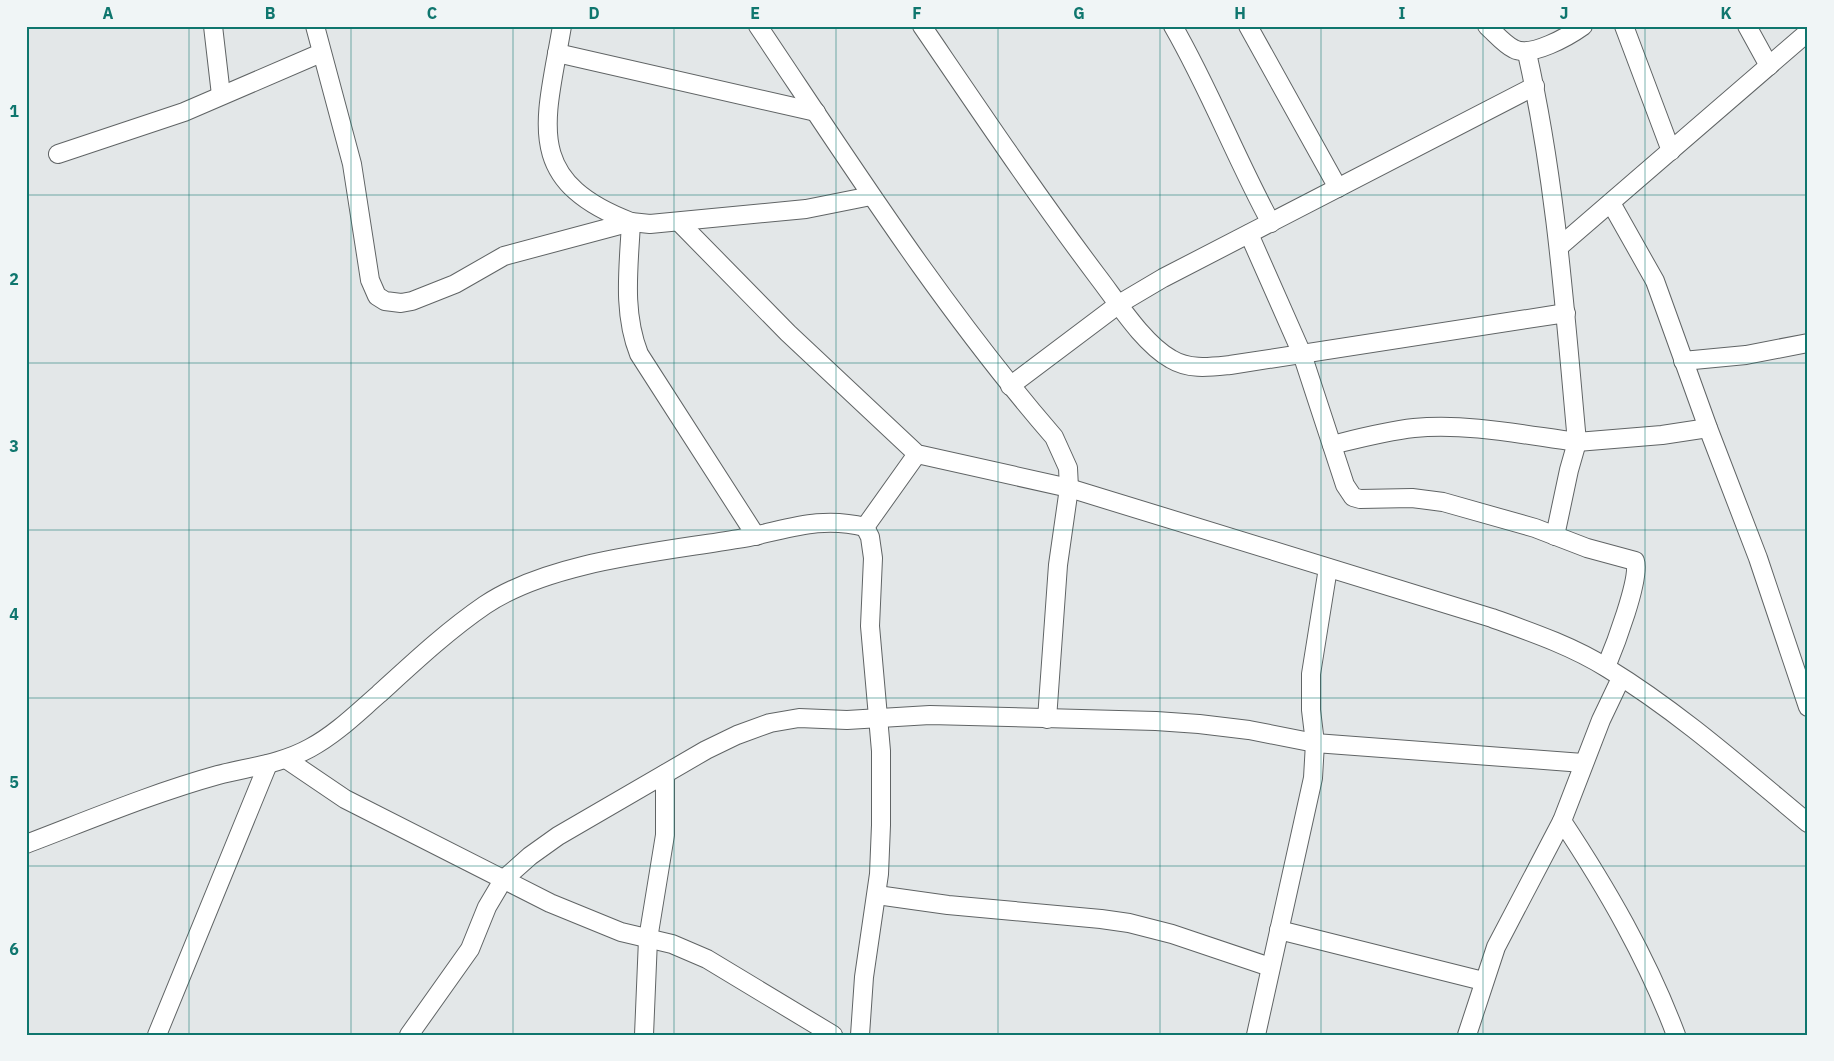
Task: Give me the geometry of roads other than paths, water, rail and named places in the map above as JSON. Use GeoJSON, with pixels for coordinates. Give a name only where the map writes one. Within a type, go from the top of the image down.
{"type":"FeatureCollection","features":[{"type":"Feature","properties":{"kind":"street"},"geometry":{"type":"LineString","coordinates":[[213,26],[221,95]]}},
{"type":"Feature","properties":{"kind":"street"},"geometry":{"type":"LineString","coordinates":[[315,26],[352,164],[370,280],[377,296],[381,299],[401,303],[422,298],[455,284],[504,256],[631,222]]}},
{"type":"Feature","properties":{"kind":"street"},"geometry":{"type":"LineString","coordinates":[[562,26],[547,121],[550,152],[564,181],[577,192],[612,213],[631,222],[650,224],[806,209],[871,196]]}},
{"type":"Feature","properties":{"kind":"street"},"geometry":{"type":"LineString","coordinates":[[758,26],[871,196],[1010,386],[1054,437],[1068,468],[1069,488],[1058,565],[1047,719]]}},
{"type":"Feature","properties":{"kind":"street"},"geometry":{"type":"LineString","coordinates":[[922,26],[1037,194],[1119,304],[1162,353],[1180,364],[1206,367],[1230,366],[1566,313]]}},
{"type":"Feature","properties":{"kind":"street"},"geometry":{"type":"LineString","coordinates":[[1173,26],[1197,69],[1252,188],[1271,223]]}},
{"type":"Feature","properties":{"kind":"street"},"geometry":{"type":"LineString","coordinates":[[1248,26],[1338,188]]}},
{"type":"Feature","properties":{"kind":"street"},"geometry":{"type":"LineString","coordinates":[[1487,26],[1506,45],[1516,50],[1527,52],[1556,41],[1583,26]]}},
{"type":"Feature","properties":{"kind":"street"},"geometry":{"type":"LineString","coordinates":[[1624,26],[1672,151]]}},
{"type":"Feature","properties":{"kind":"street"},"geometry":{"type":"LineString","coordinates":[[1747,26],[1769,66]]}},
{"type":"Feature","properties":{"kind":"street"},"geometry":{"type":"LineString","coordinates":[[1559,247],[1808,32]]}},
{"type":"Feature","properties":{"kind":"street"},"geometry":{"type":"LineString","coordinates":[[58,154],[146,126],[321,52]]}},
{"type":"Feature","properties":{"kind":"street"},"geometry":{"type":"LineString","coordinates":[[1527,52],[1548,156],[1566,313],[1577,442],[1555,536]]}},
{"type":"Feature","properties":{"kind":"street"},"geometry":{"type":"LineString","coordinates":[[557,53],[816,112]]}},
{"type":"Feature","properties":{"kind":"street"},"geometry":{"type":"LineString","coordinates":[[1010,386],[1119,304],[1163,278],[1535,86]]}},
{"type":"Feature","properties":{"kind":"street"},"geometry":{"type":"LineString","coordinates":[[1611,203],[1655,280],[1708,428],[1758,558],[1808,707]]}},
{"type":"Feature","properties":{"kind":"street"},"geometry":{"type":"LineString","coordinates":[[631,222],[628,308],[634,340],[639,354],[756,536]]}},
{"type":"Feature","properties":{"kind":"street"},"geometry":{"type":"LineString","coordinates":[[679,222],[788,333],[917,454],[1069,488],[1492,618],[1560,644],[1606,667],[1622,678],[1730,758],[1808,823]]}},
{"type":"Feature","properties":{"kind":"street"},"geometry":{"type":"LineString","coordinates":[[1249,234],[1302,354],[1345,485],[1353,497],[1360,499],[1428,499],[1555,536],[1587,548],[1631,559],[1636,563],[1634,580],[1620,631],[1606,667]]}},
{"type":"Feature","properties":{"kind":"street"},"geometry":{"type":"LineString","coordinates":[[1684,361],[1746,355],[1808,343]]}},
{"type":"Feature","properties":{"kind":"street"},"geometry":{"type":"LineString","coordinates":[[1332,445],[1382,432],[1448,428],[1482,429],[1577,442],[1662,435],[1708,428]]}},
{"type":"Feature","properties":{"kind":"street"},"geometry":{"type":"LineString","coordinates":[[865,527],[917,454]]}},
{"type":"Feature","properties":{"kind":"street"},"geometry":{"type":"LineString","coordinates":[[26,844],[218,775],[286,759],[312,747],[338,730],[457,625],[488,603],[558,573],[598,562],[756,536],[812,522],[831,521],[865,527]]}},
{"type":"Feature","properties":{"kind":"street"},"geometry":{"type":"LineString","coordinates":[[860,1035],[864,977],[877,895],[881,825],[881,751],[870,626],[872,547],[865,527]]}},
{"type":"Feature","properties":{"kind":"street"},"geometry":{"type":"LineString","coordinates":[[1256,1035],[1270,967],[1308,811],[1313,778],[1315,743],[1311,710],[1311,674],[1328,568]]}},
{"type":"Feature","properties":{"kind":"street"},"geometry":{"type":"LineString","coordinates":[[1467,1035],[1483,981],[1511,915],[1562,821],[1583,763],[1622,678]]}},
{"type":"Feature","properties":{"kind":"street"},"geometry":{"type":"LineString","coordinates":[[409,1035],[470,949],[487,908],[503,880],[530,856],[558,836],[665,774],[737,735],[770,723],[799,718],[878,719],[930,715],[1199,724],[1315,743],[1583,763]]}},
{"type":"Feature","properties":{"kind":"street"},"geometry":{"type":"LineString","coordinates":[[286,759],[345,799],[503,880],[621,932],[672,944],[707,959],[833,1035]]}},
{"type":"Feature","properties":{"kind":"street"},"geometry":{"type":"LineString","coordinates":[[157,1035],[268,764]]}},
{"type":"Feature","properties":{"kind":"street"},"geometry":{"type":"LineString","coordinates":[[644,1035],[648,939],[665,835],[665,774]]}},
{"type":"Feature","properties":{"kind":"street"},"geometry":{"type":"LineString","coordinates":[[1562,821],[1596,873],[1632,936],[1655,982],[1676,1035]]}},
{"type":"Feature","properties":{"kind":"street"},"geometry":{"type":"LineString","coordinates":[[877,895],[948,906],[1101,919],[1129,924],[1172,934],[1270,967]]}},
{"type":"Feature","properties":{"kind":"street"},"geometry":{"type":"LineString","coordinates":[[1279,930],[1483,981]]}}]}
